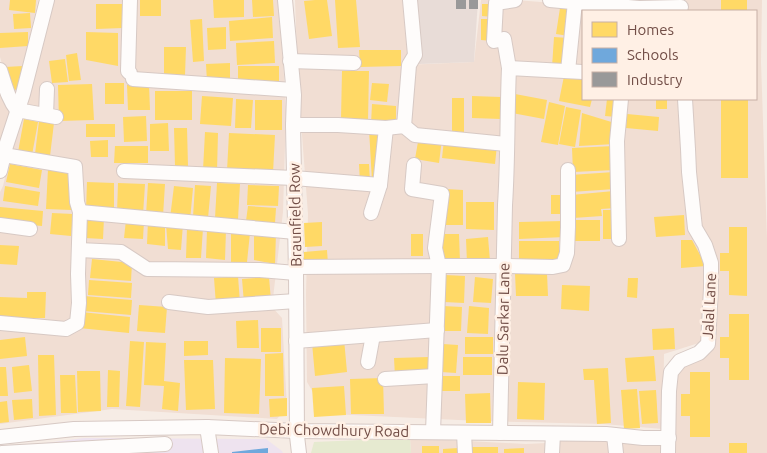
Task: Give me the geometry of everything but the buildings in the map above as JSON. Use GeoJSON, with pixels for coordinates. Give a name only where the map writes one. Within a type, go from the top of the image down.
{"type":"FeatureCollection","features":[{"type":"Feature","properties":{"kind":"street"},"geometry":{"type":"LineString","coordinates":[[0,170],[47,0]]}},
{"type":"Feature","properties":{"kind":"street"},"geometry":{"type":"LineString","coordinates":[[130,0],[128,71],[131,76],[293,90]]}},
{"type":"Feature","properties":{"kind":"street","name":"Braunfield Row"},"geometry":{"type":"LineString","coordinates":[[285,0],[293,90],[298,453]]}},
{"type":"Feature","properties":{"kind":"street"},"geometry":{"type":"LineString","coordinates":[[404,126],[409,65],[415,55],[410,0]]}},
{"type":"Feature","properties":{"kind":"street","name":"Dalu Sarkar Lane"},"geometry":{"type":"LineString","coordinates":[[500,433],[508,68],[504,39],[494,41],[496,3],[514,0]]}},
{"type":"Feature","properties":{"kind":"street"},"geometry":{"type":"LineString","coordinates":[[550,0],[639,8],[681,6]]}},
{"type":"Feature","properties":{"kind":"street"},"geometry":{"type":"LineString","coordinates":[[568,71],[576,2]]}},
{"type":"Feature","properties":{"kind":"street"},"geometry":{"type":"LineString","coordinates":[[290,61],[354,63]]}},
{"type":"Feature","properties":{"kind":"street"},"geometry":{"type":"LineString","coordinates":[[508,68],[582,72]]}},
{"type":"Feature","properties":{"kind":"street"},"geometry":{"type":"LineString","coordinates":[[0,70],[10,102],[17,110],[51,116],[47,89]]}},
{"type":"Feature","properties":{"kind":"street"},"geometry":{"type":"LineString","coordinates":[[619,239],[617,140],[620,100]]}},
{"type":"Feature","properties":{"kind":"street","name":"Jalal Lane"},"geometry":{"type":"LineString","coordinates":[[669,438],[671,372],[680,361],[699,353],[708,344],[711,288],[711,263],[705,245],[695,228],[689,172],[685,100]]}},
{"type":"Feature","properties":{"kind":"street"},"geometry":{"type":"LineString","coordinates":[[293,125],[386,128],[404,126],[415,135],[506,144]]}},
{"type":"Feature","properties":{"kind":"street"},"geometry":{"type":"LineString","coordinates":[[371,213],[380,185],[386,128]]}},
{"type":"Feature","properties":{"kind":"street"},"geometry":{"type":"LineString","coordinates":[[0,323],[66,329],[77,323],[79,302],[80,212],[76,202],[75,167],[4,155]]}},
{"type":"Feature","properties":{"kind":"street"},"geometry":{"type":"LineString","coordinates":[[414,165],[412,189],[442,194],[435,248],[439,266],[433,432]]}},
{"type":"Feature","properties":{"kind":"street"},"geometry":{"type":"LineString","coordinates":[[79,250],[121,252],[147,268],[260,270],[439,266],[553,268],[563,265],[567,254],[568,170]]}},
{"type":"Feature","properties":{"kind":"street"},"geometry":{"type":"LineString","coordinates":[[124,171],[294,178],[380,185]]}},
{"type":"Feature","properties":{"kind":"street"},"geometry":{"type":"LineString","coordinates":[[80,212],[295,232]]}},
{"type":"Feature","properties":{"kind":"street"},"geometry":{"type":"LineString","coordinates":[[0,225],[30,229]]}},
{"type":"Feature","properties":{"kind":"street"},"geometry":{"type":"LineString","coordinates":[[169,302],[208,308],[296,301]]}},
{"type":"Feature","properties":{"kind":"street"},"geometry":{"type":"LineString","coordinates":[[296,341],[437,330]]}},
{"type":"Feature","properties":{"kind":"street"},"geometry":{"type":"LineString","coordinates":[[368,362],[373,335]]}},
{"type":"Feature","properties":{"kind":"street"},"geometry":{"type":"LineString","coordinates":[[385,379],[435,376]]}},
{"type":"Feature","properties":{"kind":"street"},"geometry":{"type":"LineString","coordinates":[[208,427],[211,453]]}},
{"type":"Feature","properties":{"kind":"street","name":"Debi Chowdhury Road"},"geometry":{"type":"LineString","coordinates":[[0,437],[74,428],[208,427],[297,431],[614,435],[669,438]]}},
{"type":"Feature","properties":{"kind":"street"},"geometry":{"type":"LineString","coordinates":[[464,433],[465,453]]}},
{"type":"Feature","properties":{"kind":"street"},"geometry":{"type":"LineString","coordinates":[[552,453],[553,434]]}},
{"type":"Feature","properties":{"kind":"street"},"geometry":{"type":"LineString","coordinates":[[614,435],[616,453]]}},
{"type":"Feature","properties":{"kind":"street"},"geometry":{"type":"LineString","coordinates":[[668,453],[669,438]]}},
{"type":"Feature","properties":{"kind":"street"},"geometry":{"type":"LineString","coordinates":[[2,453],[165,444]]}},
{"type":"Feature","properties":{"kind":"shaded area"},"geometry":{"type":"Polygon","coordinates":[[[0,0],[38,0],[19,89],[11,96],[0,57],[0,0]]]}},
{"type":"Feature","properties":{"kind":"shaded area"},"geometry":{"type":"Polygon","coordinates":[[[52,0],[278,0],[286,111],[283,212],[272,307],[282,318],[287,407],[277,419],[112,409],[0,424],[0,192],[52,0]]]}},
{"type":"Feature","properties":{"kind":"shaded area"},"geometry":{"type":"Polygon","coordinates":[[[295,0],[406,0],[409,54],[404,65],[474,62],[481,0],[515,0],[580,5],[581,0],[673,0],[675,10],[582,10],[582,100],[679,100],[707,261],[702,342],[664,354],[663,429],[603,424],[480,421],[331,414],[317,399],[307,382],[306,294],[308,214],[298,82],[295,0]]]}},
{"type":"Feature","properties":{"kind":"shaded area"},"geometry":{"type":"Polygon","coordinates":[[[413,0],[478,0],[474,62],[419,64],[413,0]]]}},
{"type":"Feature","properties":{"kind":"shaded area"},"geometry":{"type":"Polygon","coordinates":[[[686,0],[762,0],[761,62],[767,239],[767,453],[558,453],[559,440],[674,441],[675,377],[686,365],[711,349],[715,266],[699,222],[689,100],[757,100],[757,10],[687,10],[686,0]]]}},
{"type":"Feature","properties":{"kind":"shaded area"},"geometry":{"type":"Polygon","coordinates":[[[0,83],[10,111],[0,143],[0,83]]]}},
{"type":"Feature","properties":{"kind":"shaded area"},"geometry":{"type":"Polygon","coordinates":[[[84,438],[266,439],[283,453],[0,453],[0,449],[84,438]]]}},
{"type":"Feature","properties":{"kind":"shaded area"},"geometry":{"type":"Polygon","coordinates":[[[410,438],[526,444],[547,443],[547,453],[411,453],[410,438]]]}},
{"type":"Feature","properties":{"kind":"green space"},"geometry":{"type":"Polygon","coordinates":[[[410,438],[411,453],[311,453],[314,442],[410,438]]]}}]}
